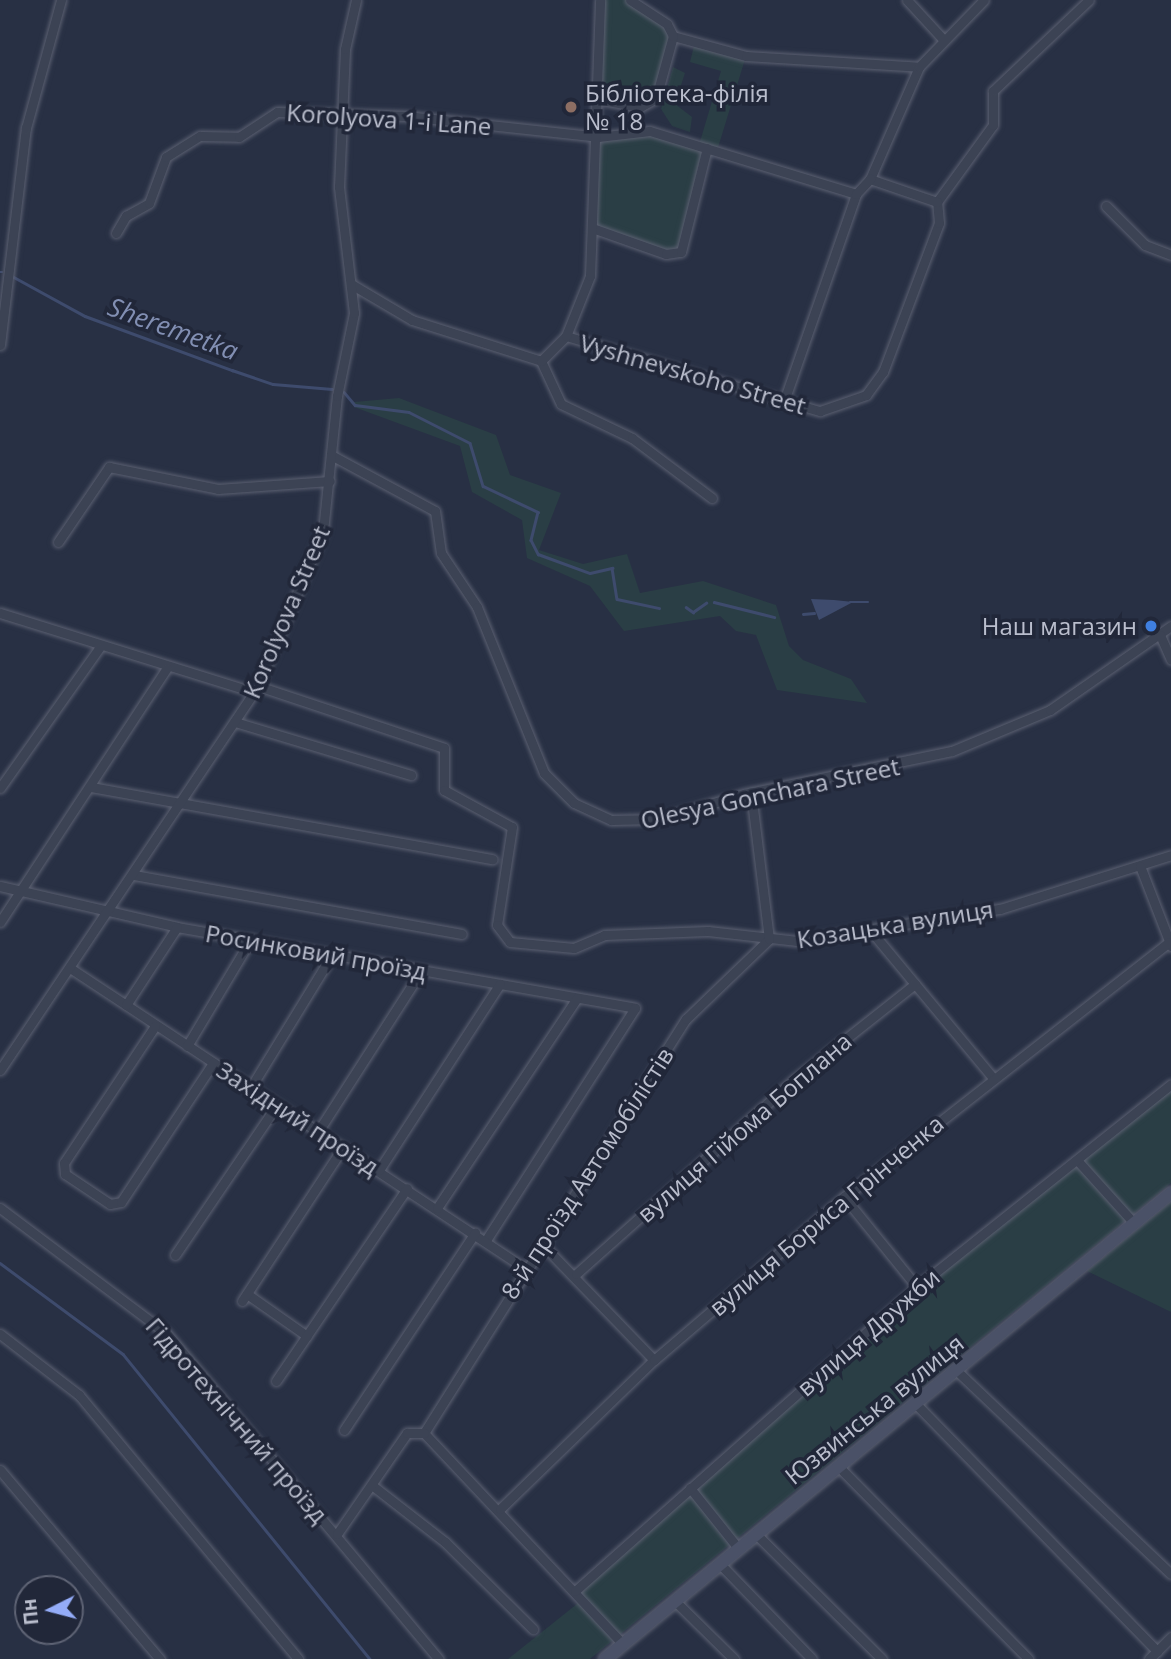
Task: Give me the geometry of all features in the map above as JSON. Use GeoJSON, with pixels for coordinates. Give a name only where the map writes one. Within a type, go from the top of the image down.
{"type":"FeatureCollection","features":[{"type":"Feature","properties":{"kind":"main road","name":"Юзвинська вулиця"},"geometry":{"type":"LineString","coordinates":[[605,1659],[1171,1193]]}},
{"type":"Feature","properties":{"kind":"street"},"geometry":{"type":"LineString","coordinates":[[0,345],[26,128],[61,0]]}},
{"type":"Feature","properties":{"kind":"street","name":"Korolyova Street"},"geometry":{"type":"LineString","coordinates":[[0,1070],[110,912],[256,689],[318,546],[354,320],[340,199],[341,114],[356,0]]}},
{"type":"Feature","properties":{"kind":"street"},"geometry":{"type":"LineString","coordinates":[[541,361],[566,336],[589,280],[595,229],[600,0]]}},
{"type":"Feature","properties":{"kind":"street"},"geometry":{"type":"LineString","coordinates":[[597,99],[651,104],[673,36],[667,24],[630,0]]}},
{"type":"Feature","properties":{"kind":"street"},"geometry":{"type":"LineString","coordinates":[[907,0],[942,38]]}},
{"type":"Feature","properties":{"kind":"street"},"geometry":{"type":"LineString","coordinates":[[784,401],[856,194],[870,179],[919,67],[942,38],[984,0]]}},
{"type":"Feature","properties":{"kind":"street"},"geometry":{"type":"LineString","coordinates":[[870,179],[937,202],[993,125],[993,91],[1089,0]]}},
{"type":"Feature","properties":{"kind":"street"},"geometry":{"type":"LineString","coordinates":[[673,36],[747,56],[919,67]]}},
{"type":"Feature","properties":{"kind":"street","name":"Korolyova 1-i Lane"},"geometry":{"type":"LineString","coordinates":[[116,233],[126,216],[149,203],[160,164],[190,141],[235,139],[273,112],[341,114],[598,137],[650,131],[856,194]]}},
{"type":"Feature","properties":{"kind":"street"},"geometry":{"type":"LineString","coordinates":[[595,229],[670,255],[681,252],[708,148]]}},
{"type":"Feature","properties":{"kind":"street","name":"Vyshnevskoho Street"},"geometry":{"type":"LineString","coordinates":[[566,336],[820,411],[839,409],[874,386],[937,234],[937,202]]}},
{"type":"Feature","properties":{"kind":"street"},"geometry":{"type":"LineString","coordinates":[[1106,206],[1150,249],[1171,255]]}},
{"type":"Feature","properties":{"kind":"street"},"geometry":{"type":"LineString","coordinates":[[351,284],[412,320],[541,361],[561,404],[632,438],[712,498]]}},
{"type":"Feature","properties":{"kind":"street","name":"Olesya Gonchara Street"},"geometry":{"type":"LineString","coordinates":[[331,455],[435,511],[442,554],[477,607],[538,761],[573,803],[599,816],[636,822],[751,792],[909,764],[1007,732],[1160,635],[1171,625]]}},
{"type":"Feature","properties":{"kind":"street"},"geometry":{"type":"LineString","coordinates":[[58,542],[109,467],[218,489],[330,481]]}},
{"type":"Feature","properties":{"kind":"street","name":"Козацька вулиця"},"geometry":{"type":"LineString","coordinates":[[0,613],[99,648],[167,668],[256,689],[444,748],[444,790],[512,827],[497,919],[507,941],[574,948],[604,935],[708,930],[769,939],[871,931],[1000,909],[1171,855]]}},
{"type":"Feature","properties":{"kind":"street"},"geometry":{"type":"LineString","coordinates":[[1160,635],[1171,660]]}},
{"type":"Feature","properties":{"kind":"street"},"geometry":{"type":"LineString","coordinates":[[0,788],[99,648]]}},
{"type":"Feature","properties":{"kind":"street"},"geometry":{"type":"LineString","coordinates":[[0,922],[167,668]]}},
{"type":"Feature","properties":{"kind":"street"},"geometry":{"type":"LineString","coordinates":[[235,722],[411,775]]}},
{"type":"Feature","properties":{"kind":"street"},"geometry":{"type":"LineString","coordinates":[[90,787],[493,859]]}},
{"type":"Feature","properties":{"kind":"street"},"geometry":{"type":"LineString","coordinates":[[751,792],[769,939]]}},
{"type":"Feature","properties":{"kind":"street"},"geometry":{"type":"LineString","coordinates":[[1140,866],[1170,944]]}},
{"type":"Feature","properties":{"kind":"street"},"geometry":{"type":"LineString","coordinates":[[134,875],[462,934]]}},
{"type":"Feature","properties":{"kind":"street","name":"Росинковий проїзд"},"geometry":{"type":"LineString","coordinates":[[0,886],[177,927],[635,1008],[486,1240]]}},
{"type":"Feature","properties":{"kind":"street"},"geometry":{"type":"LineString","coordinates":[[126,1005],[177,927]]}},
{"type":"Feature","properties":{"kind":"street"},"geometry":{"type":"LineString","coordinates":[[871,931],[992,1077]]}},
{"type":"Feature","properties":{"kind":"street"},"geometry":{"type":"LineString","coordinates":[[187,1046],[251,939]]}},
{"type":"Feature","properties":{"kind":"street","name":"8-й проїзд Автомобілістів"},"geometry":{"type":"LineString","coordinates":[[337,1534],[373,1486],[407,1433],[424,1433],[541,1244],[686,1019],[769,939]]}},
{"type":"Feature","properties":{"kind":"street","name":"вулиця Бориса Грінченка"},"geometry":{"type":"LineString","coordinates":[[500,1509],[654,1360],[844,1197],[992,1077],[1170,944]]}},
{"type":"Feature","properties":{"kind":"street"},"geometry":{"type":"LineString","coordinates":[[251,1087],[332,955]]}},
{"type":"Feature","properties":{"kind":"street","name":"Західний проїзд"},"geometry":{"type":"LineString","coordinates":[[70,968],[486,1240],[526,1269]]}},
{"type":"Feature","properties":{"kind":"street"},"geometry":{"type":"LineString","coordinates":[[319,1130],[421,971]]}},
{"type":"Feature","properties":{"kind":"street"},"geometry":{"type":"LineString","coordinates":[[379,1170],[500,984]]}},
{"type":"Feature","properties":{"kind":"street","name":"вулиця Гійома Боплана"},"geometry":{"type":"LineString","coordinates":[[576,1274],[795,1079],[915,984]]}},
{"type":"Feature","properties":{"kind":"street"},"geometry":{"type":"LineString","coordinates":[[437,1208],[577,998]]}},
{"type":"Feature","properties":{"kind":"street"},"geometry":{"type":"LineString","coordinates":[[155,1026],[63,1169],[110,1204],[121,1202],[213,1063]]}},
{"type":"Feature","properties":{"kind":"street","name":"вулиця Дружби"},"geometry":{"type":"LineString","coordinates":[[575,1591],[917,1287],[1171,1084]]}},
{"type":"Feature","properties":{"kind":"street"},"geometry":{"type":"LineString","coordinates":[[175,1255],[277,1105]]}},
{"type":"Feature","properties":{"kind":"street"},"geometry":{"type":"LineString","coordinates":[[307,1336],[244,1297],[343,1147]]}},
{"type":"Feature","properties":{"kind":"street"},"geometry":{"type":"LineString","coordinates":[[1077,1160],[1134,1223]]}},
{"type":"Feature","properties":{"kind":"street"},"geometry":{"type":"LineString","coordinates":[[276,1381],[407,1188]]}},
{"type":"Feature","properties":{"kind":"street"},"geometry":{"type":"LineString","coordinates":[[844,1197],[917,1287]]}},
{"type":"Feature","properties":{"kind":"street","name":"Гідротехнічний проїзд"},"geometry":{"type":"LineString","coordinates":[[0,1208],[166,1333],[337,1534],[350,1560],[439,1659]]}},
{"type":"Feature","properties":{"kind":"street"},"geometry":{"type":"LineString","coordinates":[[344,1430],[475,1233]]}},
{"type":"Feature","properties":{"kind":"street"},"geometry":{"type":"LineString","coordinates":[[541,1244],[576,1274],[654,1360]]}},
{"type":"Feature","properties":{"kind":"street"},"geometry":{"type":"LineString","coordinates":[[0,1334],[79,1395],[298,1659]]}},
{"type":"Feature","properties":{"kind":"street"},"geometry":{"type":"LineString","coordinates":[[956,1370],[1171,1574]]}},
{"type":"Feature","properties":{"kind":"street"},"geometry":{"type":"LineString","coordinates":[[915,1403],[1157,1651]]}},
{"type":"Feature","properties":{"kind":"street"},"geometry":{"type":"LineString","coordinates":[[424,1433],[500,1509],[623,1644]]}},
{"type":"Feature","properties":{"kind":"street"},"geometry":{"type":"LineString","coordinates":[[838,1466],[1028,1659]]}},
{"type":"Feature","properties":{"kind":"street"},"geometry":{"type":"LineString","coordinates":[[2,1475],[160,1659]]}},
{"type":"Feature","properties":{"kind":"street"},"geometry":{"type":"LineString","coordinates":[[373,1486],[445,1542],[533,1629]]}},
{"type":"Feature","properties":{"kind":"street"},"geometry":{"type":"LineString","coordinates":[[690,1488],[738,1548]]}},
{"type":"Feature","properties":{"kind":"street"},"geometry":{"type":"LineString","coordinates":[[755,1533],[882,1659]]}},
{"type":"Feature","properties":{"kind":"street"},"geometry":{"type":"LineString","coordinates":[[720,1564],[812,1659]]}},
{"type":"Feature","properties":{"kind":"street"},"geometry":{"type":"LineString","coordinates":[[675,1601],[734,1659]]}},
{"type":"Feature","properties":{"kind":"street"},"geometry":{"type":"LineString","coordinates":[[1149,1659],[1171,1637]]}},
{"type":"Feature","properties":{"kind":"shaded area"},"geometry":{"type":"Polygon","coordinates":[[[600,0],[630,0],[671,30],[651,104],[598,99],[600,0]]]}},
{"type":"Feature","properties":{"kind":"shaded area"},"geometry":{"type":"Polygon","coordinates":[[[695,42],[746,56],[717,151],[708,148],[678,253],[595,229],[598,137],[650,131],[699,145],[721,71],[690,62],[695,42]]]}},
{"type":"Feature","properties":{"kind":"shaded area"},"geometry":{"type":"Polygon","coordinates":[[[673,67],[685,73],[675,104],[692,117],[690,132],[672,126],[661,109],[673,67]]]}},
{"type":"Feature","properties":{"kind":"shaded area"},"geometry":{"type":"Polygon","coordinates":[[[399,398],[496,435],[510,475],[561,493],[539,550],[583,564],[627,554],[640,593],[703,581],[776,605],[789,646],[803,660],[851,679],[867,703],[777,690],[756,635],[736,631],[720,616],[624,631],[590,586],[527,558],[522,520],[472,492],[460,446],[354,407],[354,402],[399,398]]]}},
{"type":"Feature","properties":{"kind":"shaded area"},"geometry":{"type":"Polygon","coordinates":[[[1171,1085],[1171,1183],[590,1659],[508,1659],[582,1600],[575,1591],[917,1287],[1171,1085]]]}},
{"type":"Feature","properties":{"kind":"shaded area"},"geometry":{"type":"Polygon","coordinates":[[[1171,1202],[1171,1312],[1087,1271],[1171,1202]]]}},
{"type":"Feature","properties":{"kind":"water"},"geometry":{"type":"Polygon","coordinates":[[[811,599],[834,600],[853,602],[819,620],[811,599]]]}},
{"type":"Feature","properties":{"kind":"waterway","name":"Sheremetka"},"geometry":{"type":"LineString","coordinates":[[12,276],[85,316],[232,370],[273,384],[332,389]]}},
{"type":"Feature","properties":{"kind":"waterway","name":"Sheremetka"},"geometry":{"type":"LineString","coordinates":[[344,392],[355,405],[409,412],[470,443],[483,486],[538,512],[531,540],[538,554],[590,573],[612,568],[617,599],[659,608]]}},
{"type":"Feature","properties":{"kind":"waterway","name":"Sheremetka"},"geometry":{"type":"LineString","coordinates":[[714,602],[774,617]]}},
{"type":"Feature","properties":{"kind":"waterway","name":"Sheremetka"},"geometry":{"type":"LineString","coordinates":[[850,602],[868,602]]}},
{"type":"Feature","properties":{"kind":"waterway","name":"Sheremetka"},"geometry":{"type":"LineString","coordinates":[[686,607],[693,612],[706,603]]}},
{"type":"Feature","properties":{"kind":"waterway","name":"Sheremetka"},"geometry":{"type":"LineString","coordinates":[[803,614],[814,613]]}},
{"type":"Feature","properties":{"kind":"waterway"},"geometry":{"type":"LineString","coordinates":[[0,1263],[123,1354],[370,1659]]}},
{"type":"Feature","properties":{"kind":"place","name":"Бібліотека-філія № 18"},"geometry":{"type":"Point","coordinates":[571,107]}},
{"type":"Feature","properties":{"kind":"place","name":"Наш магазин"},"geometry":{"type":"Point","coordinates":[1151,626]}}]}
